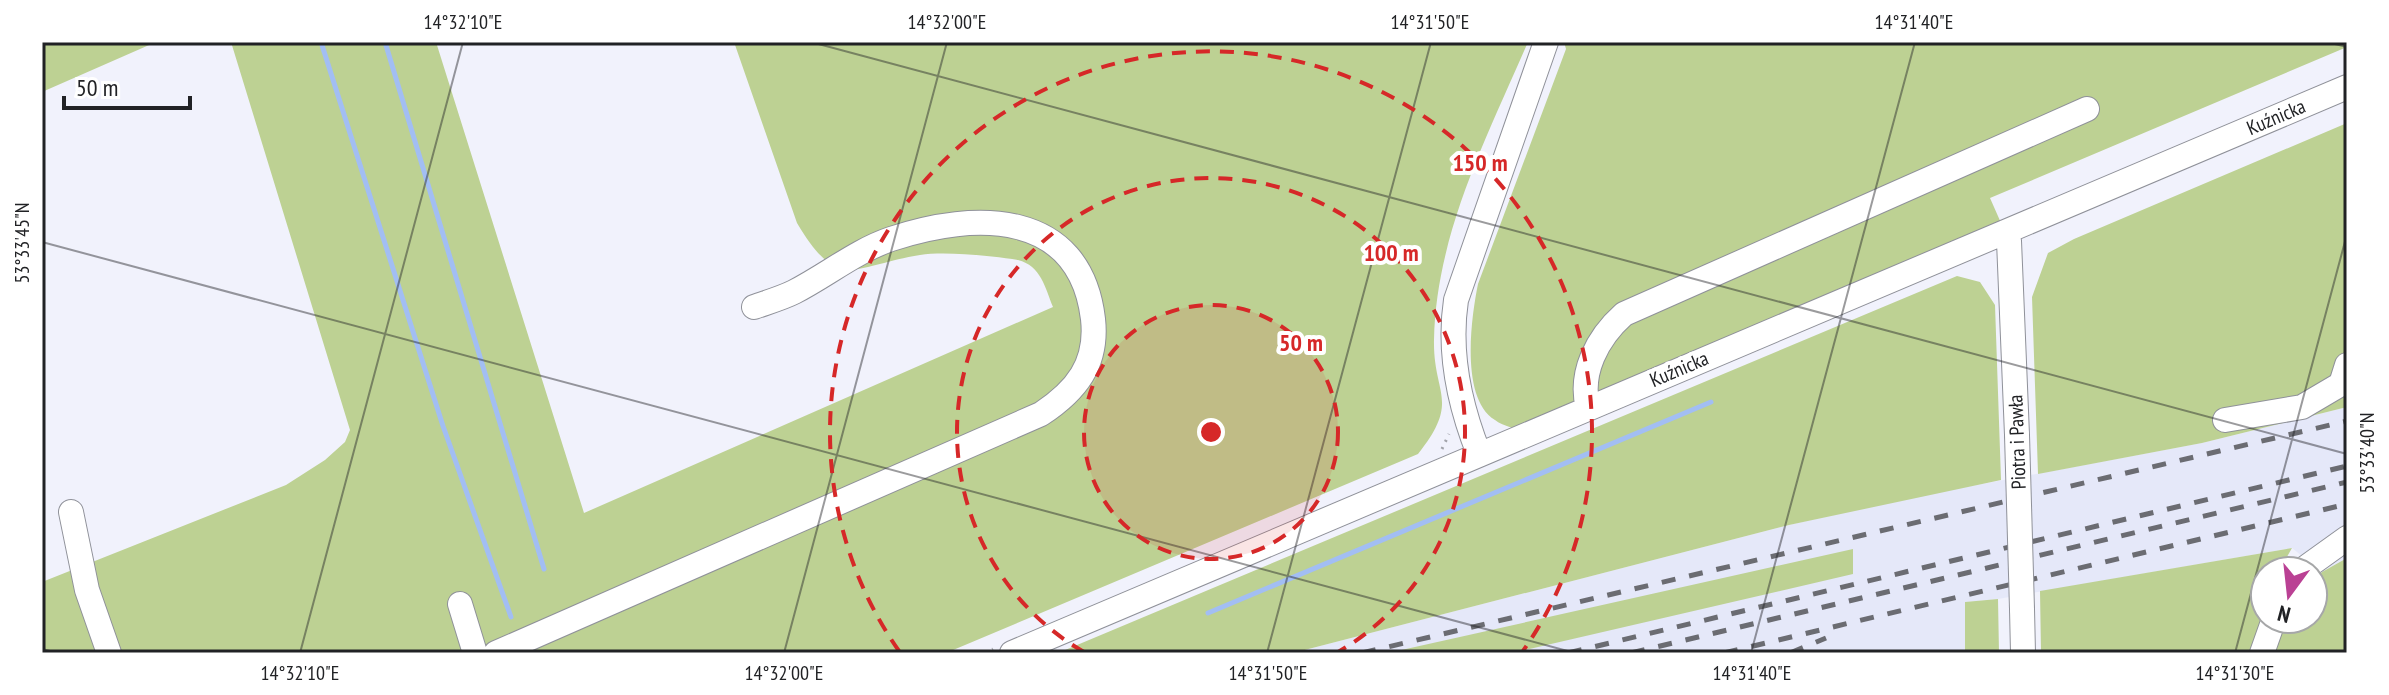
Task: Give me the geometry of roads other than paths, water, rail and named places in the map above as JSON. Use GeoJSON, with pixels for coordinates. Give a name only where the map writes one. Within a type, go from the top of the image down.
{"type":"FeatureCollection","features":[{"type":"Feature","properties":{"kind":"street"},"geometry":{"type":"LineString","coordinates":[[1479,454],[1464,415],[1456,371],[1452,341],[1456,300],[1546,42]]}},
{"type":"Feature","properties":{"kind":"street","name":"Kuźnicka"},"geometry":{"type":"LineString","coordinates":[[1012,653],[2347,87]]}},
{"type":"Feature","properties":{"kind":"street"},"geometry":{"type":"LineString","coordinates":[[1588,408],[1584,392],[1593,355],[1608,328],[1624,314],[2087,109]]}},
{"type":"Feature","properties":{"kind":"street"},"geometry":{"type":"LineString","coordinates":[[496,653],[1041,414],[1077,384],[1089,366],[1094,342],[1093,317],[1073,261],[1051,238],[1012,224],[972,224],[891,239],[858,254],[794,292],[754,307]]}},
{"type":"Feature","properties":{"kind":"street","name":"Piotra i Pawła"},"geometry":{"type":"LineString","coordinates":[[2005,232],[2009,241],[2023,653]]}},
{"type":"Feature","properties":{"kind":"street"},"geometry":{"type":"LineString","coordinates":[[2225,420],[2302,407],[2341,384],[2347,365]]}},
{"type":"Feature","properties":{"kind":"street"},"geometry":{"type":"LineString","coordinates":[[71,512],[87,590],[109,653]]}},
{"type":"Feature","properties":{"kind":"street"},"geometry":{"type":"LineString","coordinates":[[2323,555],[2347,538]]}},
{"type":"Feature","properties":{"kind":"street"},"geometry":{"type":"LineString","coordinates":[[460,604],[475,653]]}},
{"type":"Feature","properties":{"kind":"waterway"},"geometry":{"type":"LineString","coordinates":[[321,42],[443,426],[511,617]]}},
{"type":"Feature","properties":{"kind":"waterway"},"geometry":{"type":"LineString","coordinates":[[385,42],[544,569]]}},
{"type":"Feature","properties":{"kind":"waterway"},"geometry":{"type":"LineString","coordinates":[[1208,613],[1711,402]]}},
{"type":"Feature","properties":{"kind":"railway"},"geometry":{"type":"LineString","coordinates":[[1362,653],[2347,421]]}},
{"type":"Feature","properties":{"kind":"railway"},"geometry":{"type":"LineString","coordinates":[[1568,653],[2347,466]]}},
{"type":"Feature","properties":{"kind":"railway"},"geometry":{"type":"LineString","coordinates":[[1631,653],[2347,482]]}},
{"type":"Feature","properties":{"kind":"railway"},"geometry":{"type":"LineString","coordinates":[[1724,653],[2347,504]]}},
{"type":"Feature","properties":{"kind":"railway"},"geometry":{"type":"LineString","coordinates":[[1790,653],[1826,638]]}}]}
